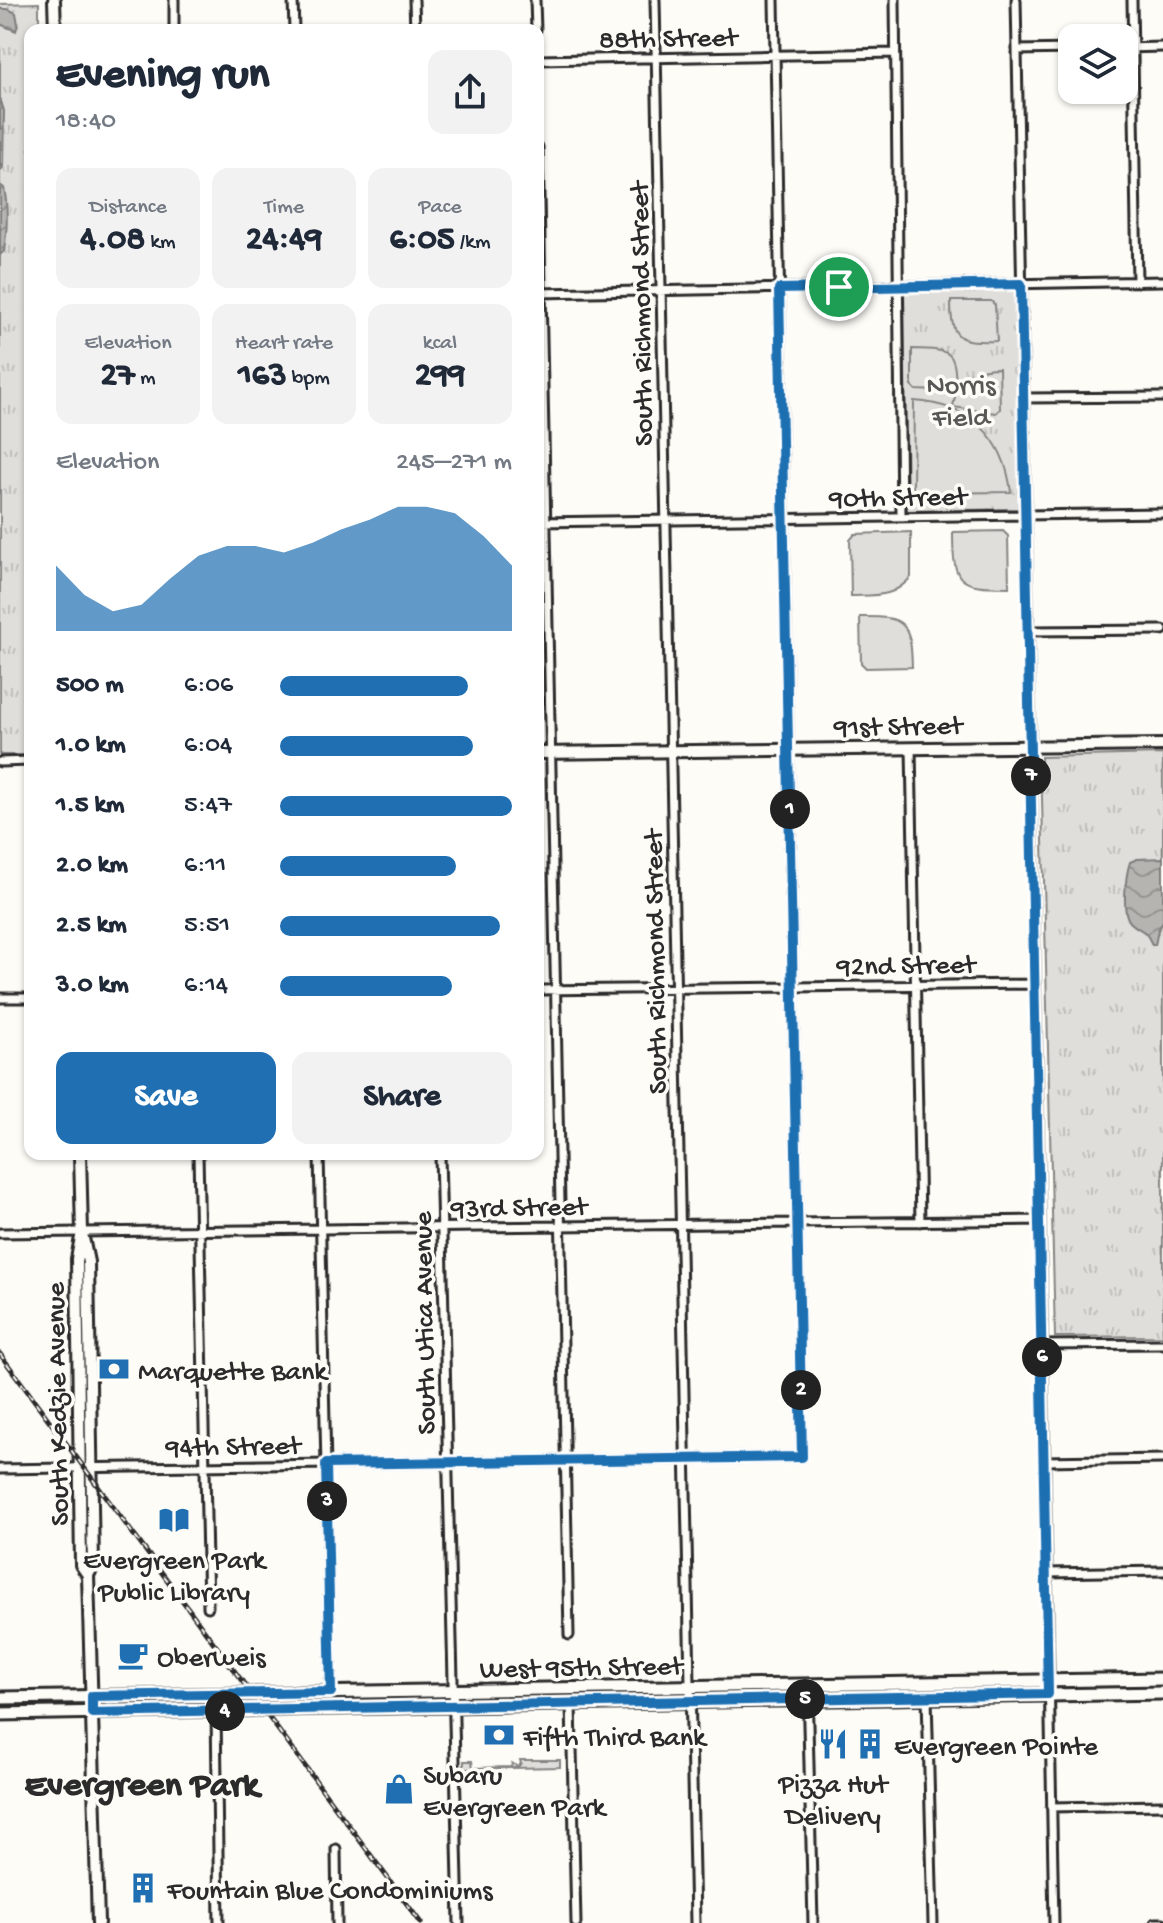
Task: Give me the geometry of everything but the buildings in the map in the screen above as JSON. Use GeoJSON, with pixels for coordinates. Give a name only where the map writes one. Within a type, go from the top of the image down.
{"type":"FeatureCollection","features":[{"type":"Feature","properties":{"kind":"main road"},"geometry":{"type":"LineString","coordinates":[[54,0],[55,24]]}},
{"type":"Feature","properties":{"kind":"main road","name":"91st Street"},"geometry":{"type":"LineString","coordinates":[[544,753],[1163,745]]}},
{"type":"Feature","properties":{"kind":"main road","name":"South Kedzie Avenue"},"geometry":{"type":"LineString","coordinates":[[80,1160],[82,1232],[88,1262],[85,1468],[93,1566],[88,1575],[98,1923]]}},
{"type":"Feature","properties":{"kind":"main road","name":"West 95th Street"},"geometry":{"type":"LineString","coordinates":[[0,1698],[1163,1679]]}},
{"type":"Feature","properties":{"kind":"main road","name":"West 95th Street"},"geometry":{"type":"LineString","coordinates":[[0,1714],[1163,1693]]}},
{"type":"Feature","properties":{"kind":"street"},"geometry":{"type":"LineString","coordinates":[[174,0],[174,24]]}},
{"type":"Feature","properties":{"kind":"street"},"geometry":{"type":"LineString","coordinates":[[293,0],[294,24]]}},
{"type":"Feature","properties":{"kind":"street"},"geometry":{"type":"LineString","coordinates":[[414,0],[415,24]]}},
{"type":"Feature","properties":{"kind":"street"},"geometry":{"type":"LineString","coordinates":[[535,0],[536,24]]}},
{"type":"Feature","properties":{"kind":"street","name":"South Richmond Street"},"geometry":{"type":"LineString","coordinates":[[655,0],[695,1923]]}},
{"type":"Feature","properties":{"kind":"street"},"geometry":{"type":"LineString","coordinates":[[774,0],[798,1223]]}},
{"type":"Feature","properties":{"kind":"street"},"geometry":{"type":"LineString","coordinates":[[895,0],[901,516]]}},
{"type":"Feature","properties":{"kind":"street"},"geometry":{"type":"LineString","coordinates":[[1016,0],[1054,1923]]}},
{"type":"Feature","properties":{"kind":"street"},"geometry":{"type":"LineString","coordinates":[[1130,24],[1132,0]]}},
{"type":"Feature","properties":{"kind":"street"},"geometry":{"type":"LineString","coordinates":[[1138,48],[1163,47]]}},
{"type":"Feature","properties":{"kind":"street"},"geometry":{"type":"LineString","coordinates":[[1017,50],[1058,49]]}},
{"type":"Feature","properties":{"kind":"street","name":"88th Street"},"geometry":{"type":"LineString","coordinates":[[544,60],[895,53]]}},
{"type":"Feature","properties":{"kind":"street"},"geometry":{"type":"LineString","coordinates":[[1130,104],[1137,282]]}},
{"type":"Feature","properties":{"kind":"street"},"geometry":{"type":"LineString","coordinates":[[544,293],[1163,281]]}},
{"type":"Feature","properties":{"kind":"street"},"geometry":{"type":"LineString","coordinates":[[1023,398],[1163,397]]}},
{"type":"Feature","properties":{"kind":"street","name":"90th Street"},"geometry":{"type":"LineString","coordinates":[[544,522],[1163,513]]}},
{"type":"Feature","properties":{"kind":"street"},"geometry":{"type":"LineString","coordinates":[[544,573],[551,753],[569,1635]]}},
{"type":"Feature","properties":{"kind":"street"},"geometry":{"type":"LineString","coordinates":[[1028,631],[1163,630]]}},
{"type":"Feature","properties":{"kind":"street"},"geometry":{"type":"LineString","coordinates":[[911,748],[920,1222]]}},
{"type":"Feature","properties":{"kind":"street"},"geometry":{"type":"LineString","coordinates":[[0,762],[24,761]]}},
{"type":"Feature","properties":{"kind":"street","name":"92nd Street"},"geometry":{"type":"LineString","coordinates":[[544,990],[1035,984]]}},
{"type":"Feature","properties":{"kind":"street"},"geometry":{"type":"LineString","coordinates":[[0,998],[24,998]]}},
{"type":"Feature","properties":{"kind":"street"},"geometry":{"type":"LineString","coordinates":[[198,1160],[208,1607]]}},
{"type":"Feature","properties":{"kind":"street"},"geometry":{"type":"LineString","coordinates":[[319,1160],[331,1692]]}},
{"type":"Feature","properties":{"kind":"street","name":"South Utica Avenue"},"geometry":{"type":"LineString","coordinates":[[440,1160],[459,1923]]}},
{"type":"Feature","properties":{"kind":"street","name":"93rd Street"},"geometry":{"type":"LineString","coordinates":[[0,1233],[1039,1220]]}},
{"type":"Feature","properties":{"kind":"street","name":"94th Street"},"geometry":{"type":"LineString","coordinates":[[0,1469],[802,1457],[798,1223]]}},
{"type":"Feature","properties":{"kind":"street"},"geometry":{"type":"LineString","coordinates":[[1042,1345],[1163,1344]]}},
{"type":"Feature","properties":{"kind":"street"},"geometry":{"type":"LineString","coordinates":[[1044,1461],[1163,1459]]}},
{"type":"Feature","properties":{"kind":"street"},"geometry":{"type":"LineString","coordinates":[[1046,1573],[1163,1571]]}},
{"type":"Feature","properties":{"kind":"street"},"geometry":{"type":"LineString","coordinates":[[807,1685],[813,1923]]}},
{"type":"Feature","properties":{"kind":"street"},"geometry":{"type":"LineString","coordinates":[[927,1697],[933,1923]]}},
{"type":"Feature","properties":{"kind":"street"},"geometry":{"type":"LineString","coordinates":[[571,1704],[576,1923]]}},
{"type":"Feature","properties":{"kind":"street"},"geometry":{"type":"LineString","coordinates":[[216,1711],[219,1923]]}},
{"type":"Feature","properties":{"kind":"street"},"geometry":{"type":"LineString","coordinates":[[1051,1807],[1163,1805]]}},
{"type":"Feature","properties":{"kind":"street"},"geometry":{"type":"LineString","coordinates":[[336,1849],[337,1923]]}},
{"type":"Feature","properties":{"kind":"street"},"geometry":{"type":"LineString","coordinates":[[1155,1923],[1163,1923]]}},
{"type":"Feature","properties":{"kind":"green space"},"geometry":{"type":"Polygon","coordinates":[[[39,3],[39,24],[24,24],[24,755],[0,755],[0,4],[39,3]]]}},
{"type":"Feature","properties":{"kind":"green space","name":"Norris Field"},"geometry":{"type":"Polygon","coordinates":[[[1015,287],[1019,509],[907,511],[904,289],[1015,287]]]}},
{"type":"Feature","properties":{"kind":"green space"},"geometry":{"type":"Polygon","coordinates":[[[951,301],[991,301],[995,305],[997,341],[974,341],[960,336],[953,324],[951,301]]]}},
{"type":"Feature","properties":{"kind":"green space"},"geometry":{"type":"Polygon","coordinates":[[[912,349],[936,350],[949,355],[955,368],[956,392],[916,390],[912,386],[912,349]]]}},
{"type":"Feature","properties":{"kind":"green space"},"geometry":{"type":"Polygon","coordinates":[[[999,368],[1000,409],[996,413],[953,407],[956,392],[974,373],[999,368]]]}},
{"type":"Feature","properties":{"kind":"green space"},"geometry":{"type":"Polygon","coordinates":[[[914,401],[952,409],[981,427],[1001,454],[1011,492],[919,493],[913,489],[914,401]]]}},
{"type":"Feature","properties":{"kind":"green space"},"geometry":{"type":"Polygon","coordinates":[[[1003,531],[1008,536],[1009,587],[978,586],[962,579],[954,562],[953,532],[1003,531]]]}},
{"type":"Feature","properties":{"kind":"green space"},"geometry":{"type":"Polygon","coordinates":[[[911,532],[911,577],[891,592],[851,596],[850,540],[855,534],[911,532]]]}},
{"type":"Feature","properties":{"kind":"green space"},"geometry":{"type":"Polygon","coordinates":[[[860,617],[887,618],[902,625],[910,640],[912,667],[866,668],[861,663],[860,617]]]}},
{"type":"Feature","properties":{"kind":"green space"},"geometry":{"type":"Polygon","coordinates":[[[1163,754],[1163,1336],[1055,1337],[1041,757],[1163,754]]]}},
{"type":"Feature","properties":{"kind":"green space"},"geometry":{"type":"Polygon","coordinates":[[[520,1760],[560,1760],[560,1767],[464,1769],[464,1761],[472,1761],[473,1768],[511,1767],[512,1763],[518,1767],[520,1760]]]}},
{"type":"Feature","properties":{"kind":"water"},"geometry":{"type":"Polygon","coordinates":[[[0,9],[16,13],[16,31],[0,24],[0,9]]]}},
{"type":"Feature","properties":{"kind":"water"},"geometry":{"type":"Polygon","coordinates":[[[0,98],[4,111],[3,167],[0,172],[0,98]]]}},
{"type":"Feature","properties":{"kind":"water"},"geometry":{"type":"Polygon","coordinates":[[[0,185],[4,188],[7,220],[4,251],[0,255],[0,185]]]}},
{"type":"Feature","properties":{"kind":"water"},"geometry":{"type":"Polygon","coordinates":[[[1163,858],[1163,921],[1155,945],[1152,945],[1144,932],[1127,917],[1126,884],[1130,862],[1163,858]]]}},
{"type":"Feature","properties":{"kind":"railway"},"geometry":{"type":"LineString","coordinates":[[0,1354],[421,1923]]}},
{"type":"Feature","properties":{"kind":"place","name":"Marquette Bank"},"geometry":{"type":"Point","coordinates":[114,1369]}},
{"type":"Feature","properties":{"kind":"place","name":"Evergreen Park Public Library"},"geometry":{"type":"Point","coordinates":[174,1520]}},
{"type":"Feature","properties":{"kind":"place","name":"Oberweis"},"geometry":{"type":"Point","coordinates":[133,1655]}},
{"type":"Feature","properties":{"kind":"place","name":"Fifth Third Bank"},"geometry":{"type":"Point","coordinates":[499,1735]}},
{"type":"Feature","properties":{"kind":"place","name":"Pizza Hut Delivery"},"geometry":{"type":"Point","coordinates":[833,1744]}},
{"type":"Feature","properties":{"kind":"place","name":"Evergreen Pointe"},"geometry":{"type":"Point","coordinates":[870,1744]}},
{"type":"Feature","properties":{"kind":"place","name":"Subaru Evergreen Park"},"geometry":{"type":"Point","coordinates":[399,1789]}},
{"type":"Feature","properties":{"kind":"place","name":"Fountain Blue Condominiums"},"geometry":{"type":"Point","coordinates":[143,1888]}},
{"type":"Feature","properties":{"kind":"district","name":"Evergreen Park"},"geometry":{"type":"Point","coordinates":[142,1781]}},
{"type":"Feature","properties":{"kind":"route"},"geometry":{"type":"LineString","coordinates":[[1021,284],[1048,1694],[92,1713],[92,1696],[331,1692],[326,1464],[802,1457],[779,289],[839,287],[1021,284]]}}]}
